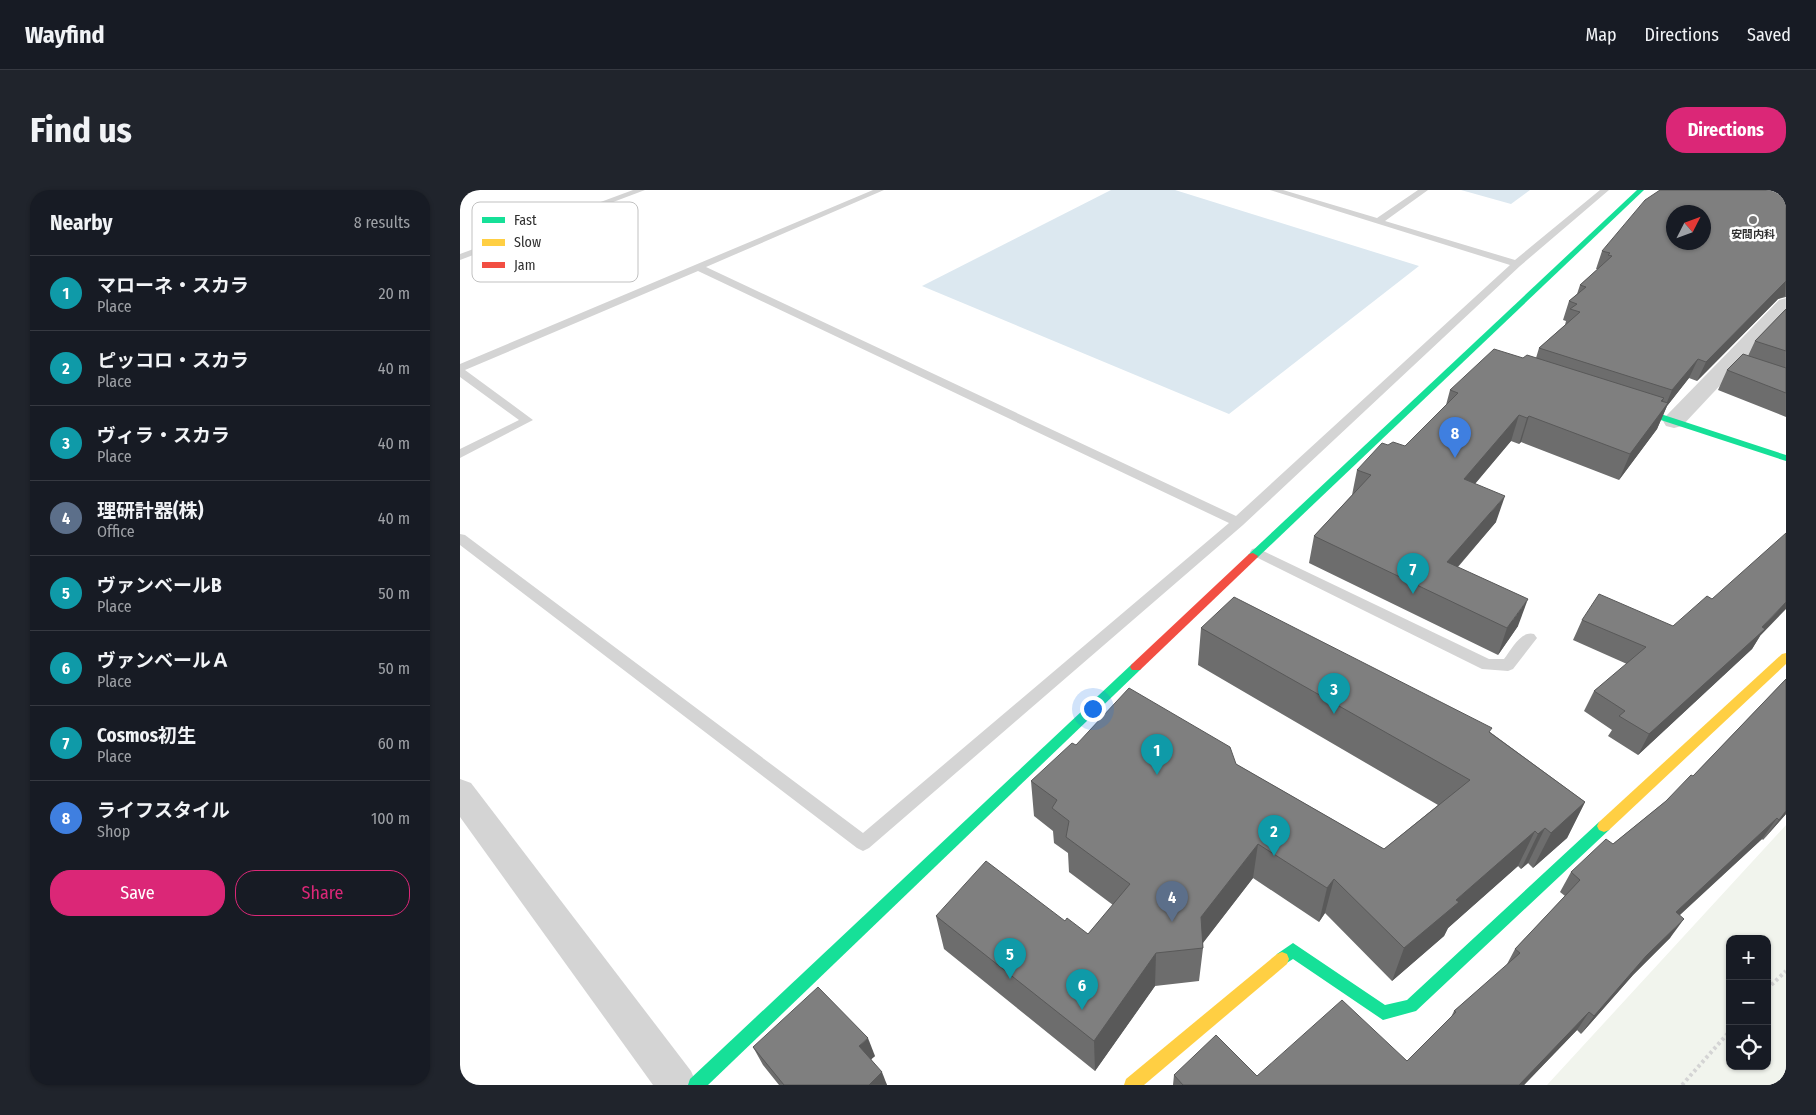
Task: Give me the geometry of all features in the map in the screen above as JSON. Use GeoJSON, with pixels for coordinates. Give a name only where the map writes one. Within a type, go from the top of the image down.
{"type":"FeatureCollection","features":[{"type":"Feature","properties":{"kind":"street"},"geometry":{"type":"LineString","coordinates":[[696,1085],[1257,552],[1471,356],[1604,223],[1641,190]]}},
{"type":"Feature","properties":{"kind":"street"},"geometry":{"type":"LineString","coordinates":[[1674,421],[1740,367],[1786,304]]}},
{"type":"Feature","properties":{"kind":"street"},"geometry":{"type":"LineString","coordinates":[[1617,403],[1786,458]]}},
{"type":"Feature","properties":{"kind":"street"},"geometry":{"type":"LineString","coordinates":[[1132,1085],[1293,950],[1383,1013],[1411,1006],[1786,657]]}},
{"type":"Feature","properties":{"kind":"street"},"geometry":{"type":"LineString","coordinates":[[460,792],[677,1085]]}},
{"type":"Feature","properties":{"kind":"lane"},"geometry":{"type":"LineString","coordinates":[[609,202],[641,190]]}},
{"type":"Feature","properties":{"kind":"lane"},"geometry":{"type":"LineString","coordinates":[[460,454],[527,420],[460,370],[880,190]]}},
{"type":"Feature","properties":{"kind":"lane"},"geometry":{"type":"LineString","coordinates":[[1274,190],[1517,264]]}},
{"type":"Feature","properties":{"kind":"lane"},"geometry":{"type":"LineString","coordinates":[[1379,221],[1424,190]]}},
{"type":"Feature","properties":{"kind":"lane"},"geometry":{"type":"LineString","coordinates":[[460,538],[863,843],[1238,522],[1517,264],[1605,190]]}},
{"type":"Feature","properties":{"kind":"lane"},"geometry":{"type":"LineString","coordinates":[[460,257],[472,253]]}},
{"type":"Feature","properties":{"kind":"lane"},"geometry":{"type":"LineString","coordinates":[[698,267],[1238,522]]}},
{"type":"Feature","properties":{"kind":"lane"},"geometry":{"type":"LineString","coordinates":[[1257,552],[1487,665],[1508,665],[1529,638]]}},
{"type":"Feature","properties":{"kind":"path"},"geometry":{"type":"LineString","coordinates":[[1771,985],[1786,971]]}},
{"type":"Feature","properties":{"kind":"path"},"geometry":{"type":"LineString","coordinates":[[1682,1085],[1726,1036]]}},
{"type":"Feature","properties":{"kind":"shaded area"},"geometry":{"type":"Polygon","coordinates":[[[1111,190],[1175,190],[1419,266],[1229,414],[922,286],[1111,190]]]}},
{"type":"Feature","properties":{"kind":"shaded area"},"geometry":{"type":"Polygon","coordinates":[[[1461,190],[1530,190],[1511,204],[1461,190]]]}},
{"type":"Feature","properties":{"kind":"shaded area"},"geometry":{"type":"Polygon","coordinates":[[[1786,825],[1786,1085],[1547,1085],[1786,825]]]}},
{"type":"Feature","properties":{"kind":"building"},"geometry":{"type":"Polygon","coordinates":[[[1660,190],[1779,190],[1786,192],[1786,281],[1706,362],[1698,359],[1672,390],[1539,348],[1580,312],[1570,309],[1577,304],[1569,301],[1586,287],[1580,285],[1612,256],[1608,255],[1610,253],[1602,251],[1645,200],[1660,190]]]}},
{"type":"Feature","properties":{"kind":"building"},"geometry":{"type":"Polygon","coordinates":[[[1786,309],[1786,351],[1755,341],[1786,309]]]}},
{"type":"Feature","properties":{"kind":"building"},"geometry":{"type":"Polygon","coordinates":[[[1494,349],[1523,358],[1527,355],[1664,398],[1661,401],[1668,403],[1630,454],[1529,416],[1527,418],[1519,415],[1464,479],[1505,496],[1447,562],[1528,599],[1507,628],[1314,536],[1371,475],[1357,470],[1382,443],[1388,445],[1393,442],[1405,446],[1458,393],[1450,390],[1494,349]]]}},
{"type":"Feature","properties":{"kind":"building"},"geometry":{"type":"Polygon","coordinates":[[[1743,354],[1786,368],[1786,393],[1727,370],[1743,354]]]}},
{"type":"Feature","properties":{"kind":"building"},"geometry":{"type":"Polygon","coordinates":[[[1786,533],[1786,602],[1762,627],[1765,629],[1649,734],[1619,716],[1625,711],[1594,691],[1646,647],[1582,620],[1599,594],[1673,626],[1707,596],[1712,599],[1786,533]]]}},
{"type":"Feature","properties":{"kind":"building"},"geometry":{"type":"Polygon","coordinates":[[[1234,597],[1492,728],[1489,732],[1585,802],[1551,833],[1545,828],[1538,834],[1535,831],[1456,900],[1459,902],[1404,948],[1334,879],[1327,888],[1258,844],[1201,917],[1203,948],[1156,953],[1094,1041],[936,916],[986,861],[1065,921],[1067,918],[1088,934],[1130,884],[1066,837],[1069,821],[1052,808],[1057,800],[1031,781],[1072,743],[1076,745],[1129,688],[1230,747],[1236,764],[1384,849],[1470,780],[1201,628],[1234,597]]]}},
{"type":"Feature","properties":{"kind":"building"},"geometry":{"type":"Polygon","coordinates":[[[1786,679],[1786,811],[1779,820],[1777,818],[1676,912],[1684,919],[1646,956],[1594,1016],[1589,1012],[1519,1085],[1183,1085],[1174,1075],[1216,1035],[1257,1076],[1342,1000],[1407,1061],[1456,1012],[1454,1011],[1520,953],[1515,949],[1580,880],[1571,872],[1606,839],[1613,844],[1666,801],[1691,775],[1693,776],[1786,679]]]}},
{"type":"Feature","properties":{"kind":"building"},"geometry":{"type":"Polygon","coordinates":[[[818,987],[868,1038],[859,1046],[882,1072],[869,1085],[784,1085],[753,1047],[818,987]]]}},
{"type":"Feature","properties":{"kind":"traffic: fast"},"geometry":{"type":"LineString","coordinates":[[1253,556],[1641,190]]}},
{"type":"Feature","properties":{"kind":"traffic: fast"},"geometry":{"type":"LineString","coordinates":[[1627,406],[1786,458]]}},
{"type":"Feature","properties":{"kind":"traffic: fast"},"geometry":{"type":"LineString","coordinates":[[696,1085],[1136,667]]}},
{"type":"Feature","properties":{"kind":"traffic: fast"},"geometry":{"type":"LineString","coordinates":[[1282,959],[1293,950],[1383,1013],[1411,1006],[1604,826]]}},
{"type":"Feature","properties":{"kind":"traffic: slow"},"geometry":{"type":"LineString","coordinates":[[1604,826],[1786,657]]}},
{"type":"Feature","properties":{"kind":"traffic: slow"},"geometry":{"type":"LineString","coordinates":[[1132,1085],[1282,959]]}},
{"type":"Feature","properties":{"kind":"traffic: jam"},"geometry":{"type":"LineString","coordinates":[[1136,667],[1253,556]]}},
{"type":"Feature","properties":{"kind":"place","name":"安間内科"},"geometry":{"type":"Point","coordinates":[1753,220]}},
{"type":"Feature","properties":{"kind":"place","name":"ライフスタイル"},"geometry":{"type":"Point","coordinates":[1455,458]}},
{"type":"Feature","properties":{"kind":"place","name":"Cosmos初生"},"geometry":{"type":"Point","coordinates":[1413,594]}},
{"type":"Feature","properties":{"kind":"place","name":"ヴィラ・スカラ"},"geometry":{"type":"Point","coordinates":[1334,714]}},
{"type":"Feature","properties":{"kind":"place","name":"マローネ・スカラ"},"geometry":{"type":"Point","coordinates":[1157,775]}},
{"type":"Feature","properties":{"kind":"place","name":"ピッコロ・スカラ"},"geometry":{"type":"Point","coordinates":[1274,856]}},
{"type":"Feature","properties":{"kind":"place","name":"理研計器(株)"},"geometry":{"type":"Point","coordinates":[1172,922]}},
{"type":"Feature","properties":{"kind":"place","name":"ヴァンベールB"},"geometry":{"type":"Point","coordinates":[1010,979]}},
{"type":"Feature","properties":{"kind":"place","name":"ヴァンベールＡ"},"geometry":{"type":"Point","coordinates":[1082,1010]}}]}
